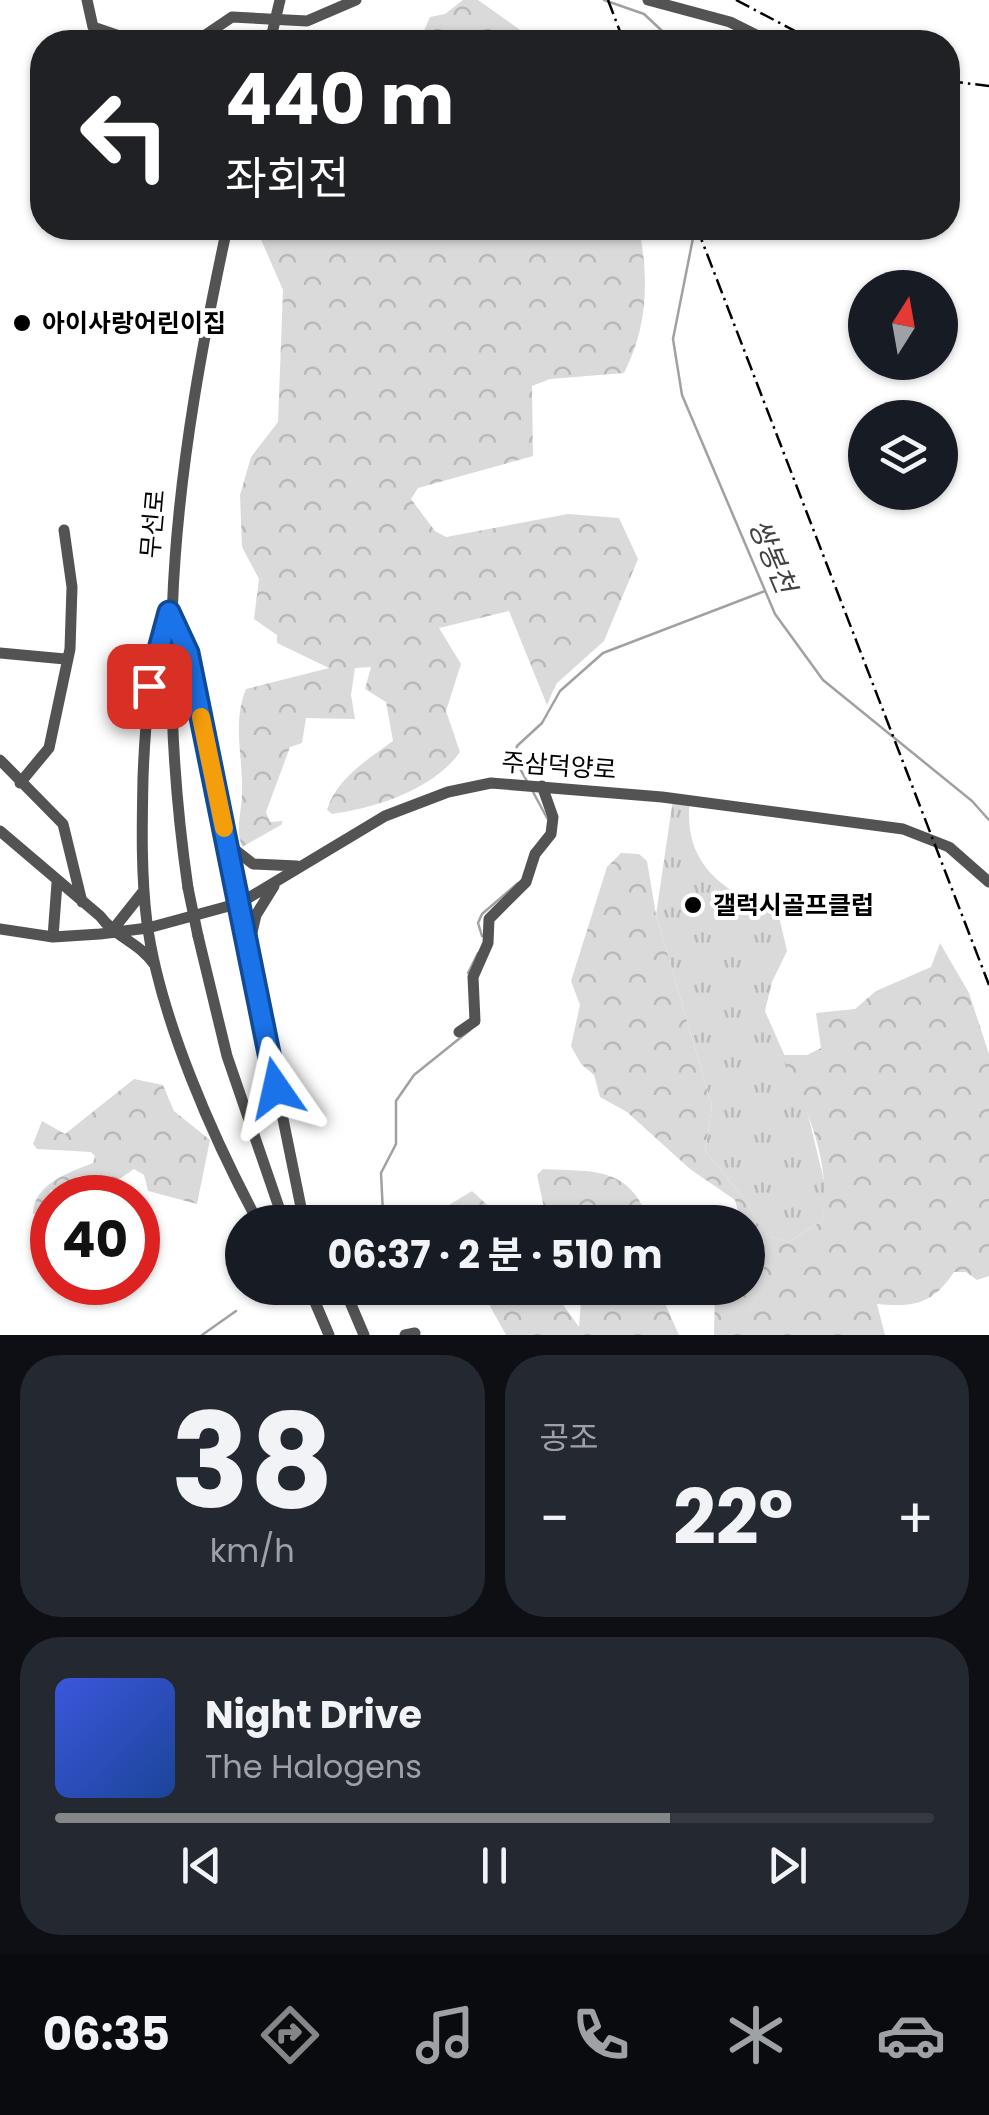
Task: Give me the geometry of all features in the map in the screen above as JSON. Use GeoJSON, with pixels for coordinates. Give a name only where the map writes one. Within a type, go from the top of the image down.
{"type":"FeatureCollection","features":[{"type":"Feature","properties":{"kind":"street"},"geometry":{"type":"LineString","coordinates":[[87,0],[93,26],[104,30]]}},
{"type":"Feature","properties":{"kind":"street"},"geometry":{"type":"LineString","coordinates":[[273,30],[280,0]]}},
{"type":"Feature","properties":{"kind":"street"},"geometry":{"type":"LineString","coordinates":[[211,30],[225,19],[307,21],[356,0]]}},
{"type":"Feature","properties":{"kind":"street"},"geometry":{"type":"LineString","coordinates":[[648,0],[746,30]]}},
{"type":"Feature","properties":{"kind":"street","name":"무선로"},"geometry":{"type":"LineString","coordinates":[[225,240],[188,416],[169,612],[170,738],[188,888],[198,936],[235,1084],[278,1205]]}},
{"type":"Feature","properties":{"kind":"street"},"geometry":{"type":"LineString","coordinates":[[20,783],[49,748],[71,644],[72,588],[64,530]]}},
{"type":"Feature","properties":{"kind":"street"},"geometry":{"type":"LineString","coordinates":[[169,612],[188,653],[301,1205]]}},
{"type":"Feature","properties":{"kind":"street"},"geometry":{"type":"LineString","coordinates":[[169,612],[149,686],[143,887],[148,928],[159,973],[213,1129],[250,1205]]}},
{"type":"Feature","properties":{"kind":"street"},"geometry":{"type":"LineString","coordinates":[[0,653],[66,659]]}},
{"type":"Feature","properties":{"kind":"street"},"geometry":{"type":"LineString","coordinates":[[0,760],[63,824],[82,902]]}},
{"type":"Feature","properties":{"kind":"street"},"geometry":{"type":"LineString","coordinates":[[459,1032],[474,1022],[473,977],[488,943],[488,919],[526,882],[535,854],[551,834],[553,817],[540,785]]}},
{"type":"Feature","properties":{"kind":"street","name":"주삼덕양로"},"geometry":{"type":"LineString","coordinates":[[0,930],[53,937],[148,928],[240,903],[296,866],[421,801],[472,786],[540,785],[903,829],[949,847],[989,882]]}},
{"type":"Feature","properties":{"kind":"street"},"geometry":{"type":"LineString","coordinates":[[0,831],[111,932],[144,951],[159,973]]}},
{"type":"Feature","properties":{"kind":"street"},"geometry":{"type":"LineString","coordinates":[[226,841],[236,855],[254,864],[296,866]]}},
{"type":"Feature","properties":{"kind":"street"},"geometry":{"type":"LineString","coordinates":[[249,951],[256,915],[280,878]]}},
{"type":"Feature","properties":{"kind":"street"},"geometry":{"type":"LineString","coordinates":[[53,937],[57,882]]}},
{"type":"Feature","properties":{"kind":"street"},"geometry":{"type":"LineString","coordinates":[[111,932],[139,900],[143,887]]}},
{"type":"Feature","properties":{"kind":"street"},"geometry":{"type":"LineString","coordinates":[[317,1305],[329,1335]]}},
{"type":"Feature","properties":{"kind":"street"},"geometry":{"type":"LineString","coordinates":[[351,1305],[364,1335]]}},
{"type":"Feature","properties":{"kind":"green space"},"geometry":{"type":"Polygon","coordinates":[[[463,0],[478,0],[520,30],[424,30],[430,17],[445,14],[463,0]]]}},
{"type":"Feature","properties":{"kind":"green space"},"geometry":{"type":"Polygon","coordinates":[[[261,240],[641,240],[645,284],[642,320],[624,373],[550,379],[532,386],[533,456],[418,488],[411,499],[435,531],[446,537],[568,514],[619,518],[638,559],[604,641],[556,684],[547,705],[509,611],[439,628],[461,664],[446,711],[460,752],[419,787],[366,807],[332,814],[327,810],[337,789],[393,741],[386,702],[365,689],[371,667],[355,668],[351,695],[355,719],[306,718],[302,743],[290,747],[266,812],[270,822],[283,821],[242,847],[239,727],[246,689],[329,668],[277,643],[277,635],[254,619],[259,579],[242,547],[240,495],[251,457],[278,422],[283,290],[261,240]]]}},
{"type":"Feature","properties":{"kind":"green space","name":"갤럭시골프클럽"},"geometry":{"type":"Polygon","coordinates":[[[673,799],[690,801],[692,841],[700,858],[710,872],[739,895],[777,908],[787,951],[772,982],[765,1011],[805,1102],[827,1193],[822,1221],[788,1242],[765,1234],[765,1205],[749,1205],[705,1151],[712,1106],[656,915],[673,799]]]}},
{"type":"Feature","properties":{"kind":"green space"},"geometry":{"type":"Polygon","coordinates":[[[621,853],[639,854],[647,861],[656,915],[712,1106],[705,1151],[749,1205],[736,1205],[627,1112],[600,1097],[594,1075],[581,1064],[571,1046],[580,1005],[571,981],[607,867],[621,853]]]}},
{"type":"Feature","properties":{"kind":"green space"},"geometry":{"type":"Polygon","coordinates":[[[940,943],[969,993],[989,1054],[989,1276],[977,1280],[966,1272],[954,1272],[938,1291],[921,1302],[877,1304],[885,1335],[714,1335],[715,1305],[765,1305],[765,1234],[788,1242],[822,1221],[824,1178],[815,1135],[781,1055],[807,1055],[821,1048],[816,1013],[855,1009],[876,991],[931,967],[940,943]]]}},
{"type":"Feature","properties":{"kind":"green space"},"geometry":{"type":"Polygon","coordinates":[[[134,1079],[163,1085],[174,1111],[210,1140],[197,1204],[160,1194],[160,1175],[144,1175],[134,1169],[125,1175],[64,1175],[93,1163],[95,1156],[91,1152],[37,1149],[33,1144],[42,1121],[65,1134],[134,1079]]]}},
{"type":"Feature","properties":{"kind":"green space"},"geometry":{"type":"Polygon","coordinates":[[[543,1169],[609,1176],[621,1181],[642,1205],[543,1205],[537,1175],[543,1169]]]}},
{"type":"Feature","properties":{"kind":"green space"},"geometry":{"type":"Polygon","coordinates":[[[472,1191],[487,1205],[449,1205],[472,1191]]]}},
{"type":"Feature","properties":{"kind":"green space"},"geometry":{"type":"Polygon","coordinates":[[[489,1305],[563,1305],[579,1327],[581,1305],[666,1305],[679,1335],[506,1335],[489,1305]]]}},
{"type":"Feature","properties":{"kind":"waterway","name":"쌍봉천"},"geometry":{"type":"LineString","coordinates":[[604,0],[644,14],[661,30]]}},
{"type":"Feature","properties":{"kind":"waterway","name":"쌍봉천"},"geometry":{"type":"LineString","coordinates":[[693,240],[673,339],[682,395],[775,614],[823,680],[972,801],[989,820]]}},
{"type":"Feature","properties":{"kind":"waterway"},"geometry":{"type":"LineString","coordinates":[[528,783],[514,758],[517,746],[542,723],[560,691],[603,653],[765,591]]}},
{"type":"Feature","properties":{"kind":"waterway"},"geometry":{"type":"LineString","coordinates":[[532,790],[547,818]]}},
{"type":"Feature","properties":{"kind":"waterway"},"geometry":{"type":"LineString","coordinates":[[482,936],[478,923],[482,914],[518,883]]}},
{"type":"Feature","properties":{"kind":"waterway"},"geometry":{"type":"LineString","coordinates":[[468,973],[478,953]]}},
{"type":"Feature","properties":{"kind":"waterway"},"geometry":{"type":"LineString","coordinates":[[383,1205],[381,1173],[396,1144],[396,1101],[414,1075],[470,1030]]}},
{"type":"Feature","properties":{"kind":"waterway"},"geometry":{"type":"LineString","coordinates":[[202,1335],[236,1311]]}},
{"type":"Feature","properties":{"kind":"railway"},"geometry":{"type":"LineString","coordinates":[[608,0],[619,30]]}},
{"type":"Feature","properties":{"kind":"railway"},"geometry":{"type":"LineString","coordinates":[[736,0],[793,30]]}},
{"type":"Feature","properties":{"kind":"railway"},"geometry":{"type":"LineString","coordinates":[[960,82],[989,86]]}},
{"type":"Feature","properties":{"kind":"railway"},"geometry":{"type":"LineString","coordinates":[[702,240],[989,985]]}},
{"type":"Feature","properties":{"kind":"slow traffic"},"geometry":{"type":"LineString","coordinates":[[201,717],[224,828]]}},
{"type":"Feature","properties":{"kind":"place","name":"아이사랑어린이집"},"geometry":{"type":"Point","coordinates":[22,323]}},
{"type":"Feature","properties":{"kind":"place","name":"갤럭시골프클럽"},"geometry":{"type":"Point","coordinates":[693,905]}},
{"type":"Feature","properties":{"kind":"route"},"geometry":{"type":"LineString","coordinates":[[149,686],[169,612],[188,653],[276,1088]]}}]}
